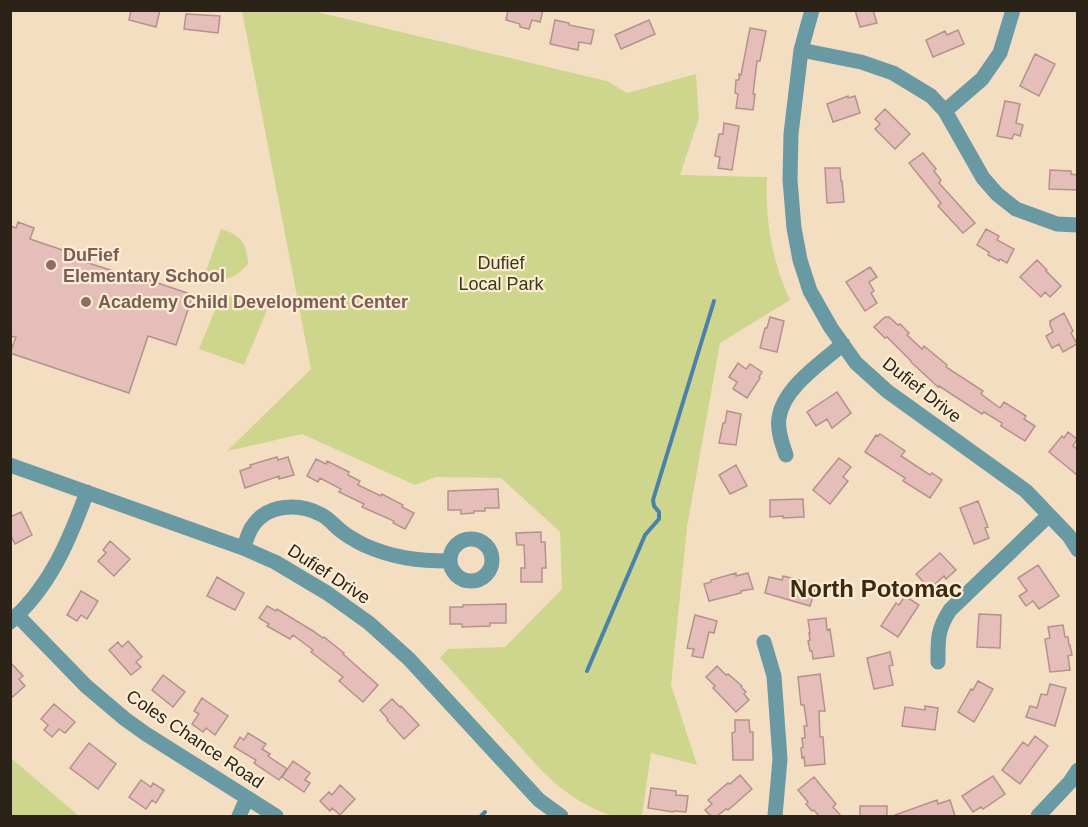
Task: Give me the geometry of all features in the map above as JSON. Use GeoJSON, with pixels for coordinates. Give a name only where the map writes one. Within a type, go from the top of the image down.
{"type":"FeatureCollection","features":[{"type":"Feature","properties":{"kind":"street","name":"Dufief Drive"},"geometry":{"type":"LineString","coordinates":[[812,10],[801,50],[791,134],[790,180],[794,228],[800,260],[810,291],[831,328],[856,363],[887,391],[1026,491],[1069,536],[1077,550]]}},
{"type":"Feature","properties":{"kind":"street"},"geometry":{"type":"LineString","coordinates":[[945,111],[982,79],[1000,53],[1013,10]]}},
{"type":"Feature","properties":{"kind":"street"},"geometry":{"type":"LineString","coordinates":[[801,50],[861,62],[893,72],[931,96],[945,111],[983,178],[997,194],[1016,209],[1057,224],[1077,225]]}},
{"type":"Feature","properties":{"kind":"street"},"geometry":{"type":"LineString","coordinates":[[786,455],[780,439],[778,419],[784,402],[801,380],[843,344]]}},
{"type":"Feature","properties":{"kind":"street","name":"Dufief Drive"},"geometry":{"type":"LineString","coordinates":[[10,465],[243,548],[274,562],[327,593],[369,623],[409,659],[538,800],[561,816]]}},
{"type":"Feature","properties":{"kind":"street"},"geometry":{"type":"LineString","coordinates":[[14,619],[42,587],[59,560],[87,492]]}},
{"type":"Feature","properties":{"kind":"street"},"geometry":{"type":"LineString","coordinates":[[243,548],[253,526],[264,514],[278,508],[291,507],[322,515],[344,533],[383,553],[419,561],[449,561]]}},
{"type":"Feature","properties":{"kind":"street"},"geometry":{"type":"LineString","coordinates":[[938,662],[938,637],[942,622],[950,610],[1048,516]]}},
{"type":"Feature","properties":{"kind":"street","name":"Coles Chance Road"},"geometry":{"type":"LineString","coordinates":[[14,619],[125,719],[276,816]]}},
{"type":"Feature","properties":{"kind":"street"},"geometry":{"type":"LineString","coordinates":[[765,642],[774,676],[780,759],[775,816]]}},
{"type":"Feature","properties":{"kind":"street"},"geometry":{"type":"LineString","coordinates":[[1038,816],[1070,782],[1077,770]]}},
{"type":"Feature","properties":{"kind":"street"},"geometry":{"type":"LineString","coordinates":[[239,816],[247,798]]}},
{"type":"Feature","properties":{"kind":"green space","name":"Dufief Local Park"},"geometry":{"type":"Polygon","coordinates":[[[242,11],[313,11],[607,81],[627,93],[696,74],[699,118],[680,175],[767,177],[767,209],[771,240],[790,300],[720,343],[687,527],[671,685],[697,765],[651,753],[642,816],[621,817],[604,813],[584,804],[557,785],[440,658],[448,649],[505,647],[562,589],[560,532],[501,478],[436,477],[415,485],[302,434],[227,451],[311,369],[242,11]]]}},
{"type":"Feature","properties":{"kind":"green space"},"geometry":{"type":"Polygon","coordinates":[[[221,229],[234,234],[242,241],[248,264],[230,278],[206,277],[205,273],[221,229]]]}},
{"type":"Feature","properties":{"kind":"green space"},"geometry":{"type":"Polygon","coordinates":[[[222,293],[267,310],[244,365],[199,349],[222,293]]]}},
{"type":"Feature","properties":{"kind":"green space"},"geometry":{"type":"Polygon","coordinates":[[[11,758],[79,816],[11,816],[11,758]]]}},
{"type":"Feature","properties":{"kind":"building"},"geometry":{"type":"Polygon","coordinates":[[[131,10],[160,10],[156,27],[129,20],[131,10]]]}},
{"type":"Feature","properties":{"kind":"building"},"geometry":{"type":"Polygon","coordinates":[[[508,10],[543,10],[540,22],[532,20],[529,29],[506,20],[508,10]]]}},
{"type":"Feature","properties":{"kind":"building"},"geometry":{"type":"Polygon","coordinates":[[[855,10],[873,10],[877,23],[860,27],[855,10]]]}},
{"type":"Feature","properties":{"kind":"building"},"geometry":{"type":"Polygon","coordinates":[[[186,14],[220,16],[218,33],[184,29],[186,14]]]}},
{"type":"Feature","properties":{"kind":"building"},"geometry":{"type":"Polygon","coordinates":[[[555,20],[594,30],[591,44],[579,42],[578,50],[550,44],[555,20]]]}},
{"type":"Feature","properties":{"kind":"building"},"geometry":{"type":"Polygon","coordinates":[[[649,20],[655,34],[621,49],[615,35],[649,20]]]}},
{"type":"Feature","properties":{"kind":"building"},"geometry":{"type":"Polygon","coordinates":[[[750,28],[766,31],[760,61],[757,61],[753,110],[736,108],[738,94],[735,93],[736,80],[739,80],[739,74],[741,75],[750,28]]]}},
{"type":"Feature","properties":{"kind":"building"},"geometry":{"type":"Polygon","coordinates":[[[958,30],[964,44],[933,57],[926,40],[945,31],[947,35],[958,30]]]}},
{"type":"Feature","properties":{"kind":"building"},"geometry":{"type":"Polygon","coordinates":[[[1035,54],[1055,64],[1039,96],[1020,86],[1035,54]]]}},
{"type":"Feature","properties":{"kind":"building"},"geometry":{"type":"Polygon","coordinates":[[[848,96],[848,98],[855,96],[860,113],[833,122],[827,104],[848,96]]]}},
{"type":"Feature","properties":{"kind":"building"},"geometry":{"type":"Polygon","coordinates":[[[1005,101],[1020,104],[1016,123],[1023,125],[1020,136],[1014,134],[1012,139],[997,136],[1005,101]]]}},
{"type":"Feature","properties":{"kind":"building"},"geometry":{"type":"Polygon","coordinates":[[[885,109],[910,134],[895,149],[875,129],[880,124],[875,119],[885,109]]]}},
{"type":"Feature","properties":{"kind":"building"},"geometry":{"type":"Polygon","coordinates":[[[724,123],[739,126],[732,170],[718,168],[720,157],[715,156],[719,134],[723,134],[724,123]]]}},
{"type":"Feature","properties":{"kind":"building"},"geometry":{"type":"Polygon","coordinates":[[[923,153],[936,169],[934,171],[941,180],[939,183],[975,223],[963,233],[938,206],[941,203],[909,163],[923,153]]]}},
{"type":"Feature","properties":{"kind":"building"},"geometry":{"type":"Polygon","coordinates":[[[825,168],[840,168],[844,202],[827,203],[825,168]]]}},
{"type":"Feature","properties":{"kind":"building"},"geometry":{"type":"Polygon","coordinates":[[[1050,170],[1071,171],[1071,174],[1077,175],[1077,190],[1049,189],[1050,170]]]}},
{"type":"Feature","properties":{"kind":"building"},"geometry":{"type":"Polygon","coordinates":[[[18,222],[34,228],[30,239],[83,257],[82,261],[193,295],[176,345],[148,336],[129,393],[10,353],[16,337],[10,336],[10,226],[16,228],[18,222]]]}},
{"type":"Feature","properties":{"kind":"building"},"geometry":{"type":"Polygon","coordinates":[[[986,229],[999,236],[997,240],[1014,249],[1007,263],[988,255],[989,252],[977,245],[986,229]]]}},
{"type":"Feature","properties":{"kind":"building"},"geometry":{"type":"Polygon","coordinates":[[[1037,260],[1061,286],[1050,297],[1045,292],[1041,297],[1020,277],[1037,260]]]}},
{"type":"Feature","properties":{"kind":"building"},"geometry":{"type":"Polygon","coordinates":[[[870,267],[877,277],[869,282],[874,291],[871,293],[877,303],[865,311],[846,282],[870,267]]]}},
{"type":"Feature","properties":{"kind":"building"},"geometry":{"type":"Polygon","coordinates":[[[1064,313],[1077,344],[1063,352],[1059,344],[1052,348],[1046,336],[1053,332],[1050,321],[1064,313]]]}},
{"type":"Feature","properties":{"kind":"building"},"geometry":{"type":"Polygon","coordinates":[[[770,317],[784,321],[777,352],[760,348],[770,317]]]}},
{"type":"Feature","properties":{"kind":"building"},"geometry":{"type":"Polygon","coordinates":[[[885,317],[900,324],[909,333],[907,335],[922,349],[924,346],[947,365],[946,367],[983,391],[981,394],[1000,408],[1004,402],[1026,416],[1024,419],[1035,426],[1025,441],[1001,426],[1002,423],[984,412],[982,414],[938,387],[874,327],[885,317]]]}},
{"type":"Feature","properties":{"kind":"building"},"geometry":{"type":"Polygon","coordinates":[[[738,363],[746,369],[750,364],[762,372],[747,398],[733,389],[737,382],[729,377],[738,363]]]}},
{"type":"Feature","properties":{"kind":"building"},"geometry":{"type":"Polygon","coordinates":[[[837,392],[851,413],[832,428],[827,419],[816,426],[807,412],[837,392]]]}},
{"type":"Feature","properties":{"kind":"building"},"geometry":{"type":"Polygon","coordinates":[[[727,411],[741,414],[736,445],[719,443],[727,411]]]}},
{"type":"Feature","properties":{"kind":"building"},"geometry":{"type":"Polygon","coordinates":[[[1068,432],[1077,439],[1073,446],[1077,449],[1077,475],[1049,452],[1068,432]]]}},
{"type":"Feature","properties":{"kind":"building"},"geometry":{"type":"Polygon","coordinates":[[[880,434],[905,451],[901,456],[942,480],[930,498],[903,481],[905,478],[865,452],[876,435],[880,434]]]}},
{"type":"Feature","properties":{"kind":"building"},"geometry":{"type":"Polygon","coordinates":[[[277,457],[278,460],[288,457],[294,475],[279,479],[279,476],[245,488],[240,471],[251,467],[250,465],[277,457]]]}},
{"type":"Feature","properties":{"kind":"building"},"geometry":{"type":"Polygon","coordinates":[[[839,458],[851,467],[843,477],[848,481],[830,504],[813,490],[839,458]]]}},
{"type":"Feature","properties":{"kind":"building"},"geometry":{"type":"Polygon","coordinates":[[[316,459],[326,464],[327,461],[349,472],[348,475],[360,481],[358,485],[381,496],[382,494],[414,513],[405,529],[393,523],[394,521],[362,507],[364,504],[339,492],[341,489],[320,478],[318,482],[307,476],[316,459]]]}},
{"type":"Feature","properties":{"kind":"building"},"geometry":{"type":"Polygon","coordinates":[[[736,465],[747,486],[730,494],[719,475],[736,465]]]}},
{"type":"Feature","properties":{"kind":"building"},"geometry":{"type":"Polygon","coordinates":[[[498,489],[499,508],[485,508],[485,511],[461,514],[461,510],[448,510],[448,491],[498,489]]]}},
{"type":"Feature","properties":{"kind":"building"},"geometry":{"type":"Polygon","coordinates":[[[803,499],[804,517],[770,517],[770,500],[803,499]]]}},
{"type":"Feature","properties":{"kind":"building"},"geometry":{"type":"Polygon","coordinates":[[[978,501],[988,527],[985,528],[989,538],[974,544],[960,508],[978,501]]]}},
{"type":"Feature","properties":{"kind":"building"},"geometry":{"type":"Polygon","coordinates":[[[21,512],[32,535],[15,544],[10,534],[10,517],[21,512]]]}},
{"type":"Feature","properties":{"kind":"building"},"geometry":{"type":"Polygon","coordinates":[[[541,532],[541,542],[545,542],[546,568],[542,568],[542,582],[521,582],[521,568],[525,568],[524,545],[517,545],[516,533],[541,532]]]}},
{"type":"Feature","properties":{"kind":"building"},"geometry":{"type":"Polygon","coordinates":[[[110,541],[130,559],[114,576],[98,561],[106,553],[103,550],[110,541]]]}},
{"type":"Feature","properties":{"kind":"building"},"geometry":{"type":"Polygon","coordinates":[[[940,553],[956,570],[946,579],[944,576],[930,589],[916,574],[940,553]]]}},
{"type":"Feature","properties":{"kind":"building"},"geometry":{"type":"Polygon","coordinates":[[[1038,565],[1059,596],[1039,609],[1033,601],[1026,606],[1019,596],[1027,591],[1018,578],[1038,565]]]}},
{"type":"Feature","properties":{"kind":"building"},"geometry":{"type":"Polygon","coordinates":[[[736,573],[736,576],[748,573],[753,589],[709,601],[704,584],[736,573]]]}},
{"type":"Feature","properties":{"kind":"building"},"geometry":{"type":"Polygon","coordinates":[[[783,576],[807,582],[807,587],[815,590],[810,606],[765,593],[769,577],[782,580],[783,576]]]}},
{"type":"Feature","properties":{"kind":"building"},"geometry":{"type":"Polygon","coordinates":[[[217,577],[244,593],[235,610],[207,596],[217,577]]]}},
{"type":"Feature","properties":{"kind":"building"},"geometry":{"type":"Polygon","coordinates":[[[81,591],[98,601],[87,619],[81,615],[77,621],[67,615],[81,591]]]}},
{"type":"Feature","properties":{"kind":"building"},"geometry":{"type":"Polygon","coordinates":[[[905,596],[919,605],[898,637],[881,626],[896,603],[899,605],[905,596]]]}},
{"type":"Feature","properties":{"kind":"building"},"geometry":{"type":"Polygon","coordinates":[[[506,604],[506,623],[462,627],[462,624],[450,624],[450,607],[506,604]]]}},
{"type":"Feature","properties":{"kind":"building"},"geometry":{"type":"Polygon","coordinates":[[[267,606],[276,611],[277,609],[324,637],[378,685],[363,702],[339,681],[343,677],[311,652],[313,650],[293,635],[290,639],[267,626],[269,624],[259,618],[267,606]]]}},
{"type":"Feature","properties":{"kind":"building"},"geometry":{"type":"Polygon","coordinates":[[[979,614],[1001,615],[1000,648],[977,647],[979,614]]]}},
{"type":"Feature","properties":{"kind":"building"},"geometry":{"type":"Polygon","coordinates":[[[695,615],[717,621],[714,633],[709,632],[703,658],[692,656],[694,649],[687,648],[695,615]]]}},
{"type":"Feature","properties":{"kind":"building"},"geometry":{"type":"Polygon","coordinates":[[[826,618],[834,656],[813,659],[808,641],[810,633],[808,620],[826,618]]]}},
{"type":"Feature","properties":{"kind":"building"},"geometry":{"type":"Polygon","coordinates":[[[1063,625],[1072,655],[1068,656],[1070,670],[1050,672],[1045,639],[1050,638],[1048,627],[1063,625]]]}},
{"type":"Feature","properties":{"kind":"building"},"geometry":{"type":"Polygon","coordinates":[[[128,641],[142,657],[136,662],[141,667],[131,675],[109,650],[118,642],[122,647],[128,641]]]}},
{"type":"Feature","properties":{"kind":"building"},"geometry":{"type":"Polygon","coordinates":[[[890,652],[893,665],[889,666],[893,685],[874,689],[867,658],[890,652]]]}},
{"type":"Feature","properties":{"kind":"building"},"geometry":{"type":"Polygon","coordinates":[[[10,662],[23,676],[19,679],[25,686],[10,699],[10,662]]]}},
{"type":"Feature","properties":{"kind":"building"},"geometry":{"type":"Polygon","coordinates":[[[717,666],[746,692],[744,694],[749,700],[736,712],[713,688],[715,686],[706,677],[717,666]]]}},
{"type":"Feature","properties":{"kind":"building"},"geometry":{"type":"Polygon","coordinates":[[[820,674],[825,711],[819,711],[820,737],[823,737],[825,764],[805,766],[801,748],[803,747],[802,738],[805,738],[804,726],[807,726],[804,705],[801,705],[798,677],[820,674]]]}},
{"type":"Feature","properties":{"kind":"building"},"geometry":{"type":"Polygon","coordinates":[[[163,675],[185,692],[173,707],[152,690],[163,675]]]}},
{"type":"Feature","properties":{"kind":"building"},"geometry":{"type":"Polygon","coordinates":[[[978,681],[993,689],[974,722],[958,712],[978,681]]]}},
{"type":"Feature","properties":{"kind":"building"},"geometry":{"type":"Polygon","coordinates":[[[1050,684],[1066,688],[1055,726],[1026,717],[1030,706],[1037,708],[1041,694],[1047,695],[1050,684]]]}},
{"type":"Feature","properties":{"kind":"building"},"geometry":{"type":"Polygon","coordinates":[[[202,698],[228,716],[215,735],[206,728],[203,732],[192,724],[199,714],[194,711],[202,698]]]}},
{"type":"Feature","properties":{"kind":"building"},"geometry":{"type":"Polygon","coordinates":[[[392,699],[419,725],[404,739],[380,710],[392,699]]]}},
{"type":"Feature","properties":{"kind":"building"},"geometry":{"type":"Polygon","coordinates":[[[54,704],[75,722],[65,733],[59,729],[52,737],[44,730],[48,725],[41,719],[54,704]]]}},
{"type":"Feature","properties":{"kind":"building"},"geometry":{"type":"Polygon","coordinates":[[[925,706],[938,708],[935,730],[902,726],[905,707],[925,710],[925,706]]]}},
{"type":"Feature","properties":{"kind":"building"},"geometry":{"type":"Polygon","coordinates":[[[735,720],[749,720],[750,732],[753,732],[753,760],[733,760],[732,733],[735,732],[735,720]]]}},
{"type":"Feature","properties":{"kind":"building"},"geometry":{"type":"Polygon","coordinates":[[[248,733],[266,744],[262,749],[287,769],[279,780],[254,763],[256,760],[234,747],[240,737],[244,740],[248,733]]]}},
{"type":"Feature","properties":{"kind":"building"},"geometry":{"type":"Polygon","coordinates":[[[1035,736],[1048,746],[1020,784],[1002,770],[1023,742],[1028,746],[1035,736]]]}},
{"type":"Feature","properties":{"kind":"building"},"geometry":{"type":"Polygon","coordinates":[[[89,743],[116,764],[98,789],[70,768],[89,743]]]}},
{"type":"Feature","properties":{"kind":"building"},"geometry":{"type":"Polygon","coordinates":[[[293,761],[310,773],[305,780],[310,783],[304,792],[282,777],[293,761]]]}},
{"type":"Feature","properties":{"kind":"building"},"geometry":{"type":"Polygon","coordinates":[[[740,775],[752,789],[728,810],[726,809],[717,816],[711,816],[705,810],[712,804],[708,800],[740,775]]]}},
{"type":"Feature","properties":{"kind":"building"},"geometry":{"type":"Polygon","coordinates":[[[993,776],[1005,794],[983,809],[981,807],[973,812],[962,796],[993,776]]]}},
{"type":"Feature","properties":{"kind":"building"},"geometry":{"type":"Polygon","coordinates":[[[814,777],[836,804],[833,807],[841,816],[819,816],[806,804],[808,802],[798,790],[814,777]]]}},
{"type":"Feature","properties":{"kind":"building"},"geometry":{"type":"Polygon","coordinates":[[[141,780],[151,787],[153,783],[164,790],[156,803],[152,800],[146,809],[129,797],[141,780]]]}},
{"type":"Feature","properties":{"kind":"building"},"geometry":{"type":"Polygon","coordinates":[[[340,785],[355,799],[340,815],[332,808],[330,811],[320,801],[329,792],[332,795],[340,785]]]}},
{"type":"Feature","properties":{"kind":"building"},"geometry":{"type":"Polygon","coordinates":[[[651,788],[676,791],[676,795],[688,796],[686,812],[648,808],[651,788]]]}},
{"type":"Feature","properties":{"kind":"building"},"geometry":{"type":"Polygon","coordinates":[[[937,800],[938,804],[950,800],[955,816],[895,816],[895,815],[937,800]]]}},
{"type":"Feature","properties":{"kind":"building"},"geometry":{"type":"Polygon","coordinates":[[[860,806],[887,806],[887,816],[860,816],[860,806]]]}},
{"type":"Feature","properties":{"kind":"waterway"},"geometry":{"type":"LineString","coordinates":[[587,671],[645,535],[659,519],[659,512],[653,500],[714,301]]}},
{"type":"Feature","properties":{"kind":"waterway"},"geometry":{"type":"LineString","coordinates":[[481,816],[485,812]]}},
{"type":"Feature","properties":{"kind":"place","name":"DuFief Elementary School"},"geometry":{"type":"Point","coordinates":[51,265]}},
{"type":"Feature","properties":{"kind":"place","name":"Academy Child Development Center"},"geometry":{"type":"Point","coordinates":[86,302]}},
{"type":"Feature","properties":{"kind":"district","name":"North Potomac"},"geometry":{"type":"Point","coordinates":[876,588]}}]}
